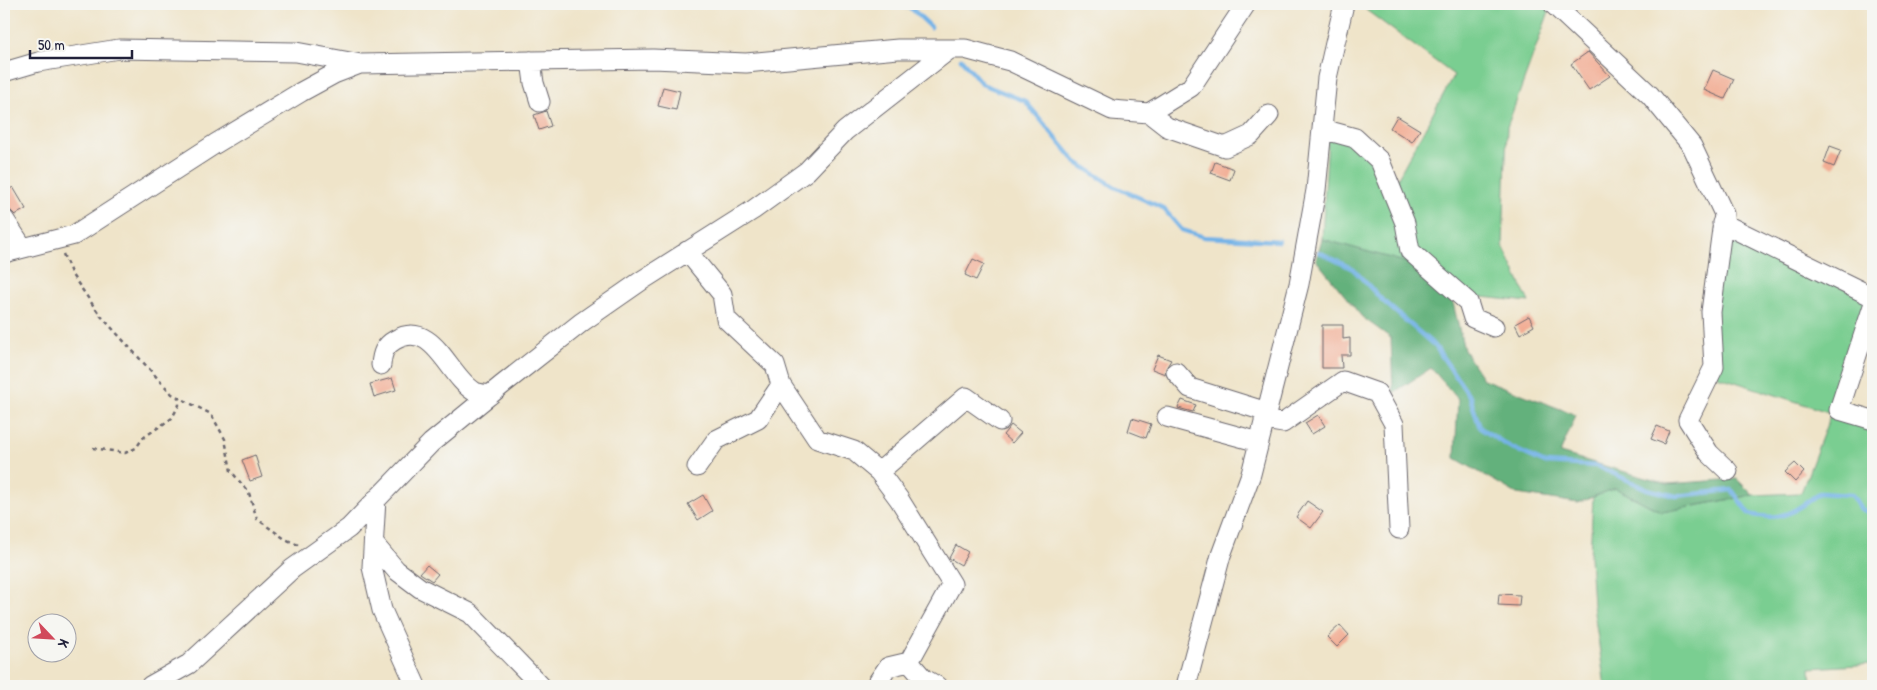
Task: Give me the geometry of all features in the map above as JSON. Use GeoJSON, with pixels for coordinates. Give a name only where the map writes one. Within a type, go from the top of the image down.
{"type":"FeatureCollection","features":[{"type":"Feature","properties":{"kind":"street"},"geometry":{"type":"LineString","coordinates":[[1149,113],[1191,87],[1246,4]]}},
{"type":"Feature","properties":{"kind":"street"},"geometry":{"type":"LineString","coordinates":[[1186,686],[1221,555],[1251,474],[1299,284],[1316,190],[1327,78],[1344,4]]}},
{"type":"Feature","properties":{"kind":"street"},"geometry":{"type":"LineString","coordinates":[[1553,4],[1650,95],[1692,146],[1724,214],[1711,312],[1714,367],[1688,420],[1708,453],[1728,471]]}},
{"type":"Feature","properties":{"kind":"street"},"geometry":{"type":"LineString","coordinates":[[4,72],[38,62],[119,49],[296,52],[361,64],[653,59],[746,63],[898,49],[965,49],[1010,61],[1112,110],[1149,113],[1168,126],[1225,147],[1250,135],[1269,115]]}},
{"type":"Feature","properties":{"kind":"street"},"geometry":{"type":"LineString","coordinates":[[150,686],[189,664],[292,569],[349,528],[431,443],[490,395],[582,322],[687,251],[753,210],[807,171],[845,131],[950,49]]}},
{"type":"Feature","properties":{"kind":"street"},"geometry":{"type":"LineString","coordinates":[[531,62],[534,83],[540,102]]}},
{"type":"Feature","properties":{"kind":"street"},"geometry":{"type":"LineString","coordinates":[[4,253],[74,235],[215,144],[301,92],[334,74],[361,64]]}},
{"type":"Feature","properties":{"kind":"street"},"geometry":{"type":"LineString","coordinates":[[1322,129],[1355,138],[1380,161],[1405,223],[1410,251],[1468,302],[1473,318],[1494,327]]}},
{"type":"Feature","properties":{"kind":"street"},"geometry":{"type":"LineString","coordinates":[[4,219],[22,248]]}},
{"type":"Feature","properties":{"kind":"street"},"geometry":{"type":"LineString","coordinates":[[1722,223],[1873,297]]}},
{"type":"Feature","properties":{"kind":"street"},"geometry":{"type":"LineString","coordinates":[[687,251],[722,294],[726,319],[775,365],[781,385],[817,439],[854,451],[879,472],[899,498],[952,584],[909,662],[888,667],[875,686]]}},
{"type":"Feature","properties":{"kind":"street"},"geometry":{"type":"LineString","coordinates":[[1873,306],[1839,410],[1873,420]]}},
{"type":"Feature","properties":{"kind":"street"},"geometry":{"type":"LineString","coordinates":[[381,365],[382,352],[391,342],[403,335],[416,335],[433,344],[464,382],[476,392],[490,395]]}},
{"type":"Feature","properties":{"kind":"street"},"geometry":{"type":"LineString","coordinates":[[1176,372],[1190,388],[1283,423],[1343,381],[1377,393],[1394,424],[1399,529]]}},
{"type":"Feature","properties":{"kind":"street"},"geometry":{"type":"LineString","coordinates":[[697,467],[716,440],[758,419],[781,385]]}},
{"type":"Feature","properties":{"kind":"street"},"geometry":{"type":"LineString","coordinates":[[879,472],[966,397],[1000,421]]}},
{"type":"Feature","properties":{"kind":"street"},"geometry":{"type":"LineString","coordinates":[[1167,417],[1259,442]]}},
{"type":"Feature","properties":{"kind":"street"},"geometry":{"type":"LineString","coordinates":[[376,499],[372,567],[382,610],[416,686]]}},
{"type":"Feature","properties":{"kind":"street"},"geometry":{"type":"LineString","coordinates":[[374,544],[396,570],[420,588],[470,612],[541,686]]}},
{"type":"Feature","properties":{"kind":"street"},"geometry":{"type":"LineString","coordinates":[[909,662],[923,678],[937,686]]}},
{"type":"Feature","properties":{"kind":"street"},"geometry":{"type":"LineString","coordinates":[[1193,663],[1201,686]]}},
{"type":"Feature","properties":{"kind":"path"},"geometry":{"type":"LineString","coordinates":[[58,239],[72,275],[100,315],[172,394],[211,414],[225,439],[231,471],[249,493],[257,519],[285,539],[315,552]]}},
{"type":"Feature","properties":{"kind":"path"},"geometry":{"type":"LineString","coordinates":[[93,448],[125,453],[136,448],[143,438],[172,418],[179,406],[178,397]]}},
{"type":"Feature","properties":{"kind":"green space"},"geometry":{"type":"Polygon","coordinates":[[[1368,4],[1549,4],[1551,6],[1507,127],[1503,246],[1529,302],[1464,295],[1415,251],[1396,181],[1454,75],[1366,10],[1368,4]]]}},
{"type":"Feature","properties":{"kind":"green space"},"geometry":{"type":"Polygon","coordinates":[[[1328,138],[1354,143],[1377,166],[1419,266],[1322,239],[1328,138]]]}},
{"type":"Feature","properties":{"kind":"green space"},"geometry":{"type":"Polygon","coordinates":[[[1726,230],[1870,300],[1831,413],[1717,376],[1714,314],[1726,230]]]}},
{"type":"Feature","properties":{"kind":"green space"},"geometry":{"type":"Polygon","coordinates":[[[1322,239],[1419,266],[1451,294],[1464,350],[1483,379],[1576,415],[1560,453],[1667,484],[1737,479],[1753,495],[1662,512],[1615,488],[1578,503],[1517,494],[1455,458],[1458,399],[1431,368],[1393,393],[1391,338],[1362,317],[1316,260],[1322,239]]]}},
{"type":"Feature","properties":{"kind":"green space"},"geometry":{"type":"Polygon","coordinates":[[[1831,413],[1873,425],[1873,664],[1810,668],[1811,686],[1605,686],[1593,605],[1590,556],[1593,497],[1615,488],[1662,512],[1753,495],[1801,493],[1831,413]]]}},
{"type":"Feature","properties":{"kind":"building"},"geometry":{"type":"Polygon","coordinates":[[[1588,52],[1610,76],[1589,90],[1571,64],[1588,52]]]}},
{"type":"Feature","properties":{"kind":"building"},"geometry":{"type":"Polygon","coordinates":[[[1713,70],[1734,79],[1725,99],[1704,90],[1713,70]]]}},
{"type":"Feature","properties":{"kind":"building"},"geometry":{"type":"Polygon","coordinates":[[[663,87],[680,91],[676,110],[658,106],[663,87]]]}},
{"type":"Feature","properties":{"kind":"building"},"geometry":{"type":"Polygon","coordinates":[[[546,111],[551,126],[539,130],[534,115],[546,111]]]}},
{"type":"Feature","properties":{"kind":"building"},"geometry":{"type":"Polygon","coordinates":[[[1397,116],[1420,130],[1412,142],[1390,128],[1397,116]]]}},
{"type":"Feature","properties":{"kind":"building"},"geometry":{"type":"Polygon","coordinates":[[[1830,146],[1841,150],[1834,167],[1824,163],[1830,146]]]}},
{"type":"Feature","properties":{"kind":"building"},"geometry":{"type":"Polygon","coordinates":[[[1215,162],[1234,169],[1230,180],[1211,173],[1215,162]]]}},
{"type":"Feature","properties":{"kind":"building"},"geometry":{"type":"Polygon","coordinates":[[[13,187],[26,209],[15,215],[9,209],[4,208],[4,193],[13,187]]]}},
{"type":"Feature","properties":{"kind":"building"},"geometry":{"type":"Polygon","coordinates":[[[973,259],[984,264],[976,280],[965,275],[973,259]]]}},
{"type":"Feature","properties":{"kind":"building"},"geometry":{"type":"Polygon","coordinates":[[[1529,316],[1534,326],[1520,334],[1515,324],[1529,316]]]}},
{"type":"Feature","properties":{"kind":"building"},"geometry":{"type":"Polygon","coordinates":[[[1322,325],[1343,325],[1343,339],[1350,338],[1350,355],[1341,355],[1342,368],[1322,368],[1322,325]]]}},
{"type":"Feature","properties":{"kind":"building"},"geometry":{"type":"Polygon","coordinates":[[[1158,355],[1171,360],[1165,374],[1152,369],[1158,355]]]}},
{"type":"Feature","properties":{"kind":"building"},"geometry":{"type":"Polygon","coordinates":[[[392,378],[396,390],[374,397],[370,384],[392,378]]]}},
{"type":"Feature","properties":{"kind":"building"},"geometry":{"type":"Polygon","coordinates":[[[1182,400],[1196,405],[1193,412],[1178,408],[1182,400]]]}},
{"type":"Feature","properties":{"kind":"building"},"geometry":{"type":"Polygon","coordinates":[[[1318,415],[1325,426],[1312,434],[1305,423],[1318,415]]]}},
{"type":"Feature","properties":{"kind":"building"},"geometry":{"type":"Polygon","coordinates":[[[1132,418],[1151,424],[1146,438],[1128,431],[1132,418]]]}},
{"type":"Feature","properties":{"kind":"building"},"geometry":{"type":"Polygon","coordinates":[[[1011,425],[1021,433],[1012,443],[1003,435],[1011,425]]]}},
{"type":"Feature","properties":{"kind":"building"},"geometry":{"type":"Polygon","coordinates":[[[1657,426],[1669,431],[1664,444],[1651,439],[1657,426]]]}},
{"type":"Feature","properties":{"kind":"building"},"geometry":{"type":"Polygon","coordinates":[[[255,455],[262,477],[250,481],[242,460],[255,455]]]}},
{"type":"Feature","properties":{"kind":"building"},"geometry":{"type":"Polygon","coordinates":[[[1795,463],[1804,472],[1795,482],[1785,472],[1795,463]]]}},
{"type":"Feature","properties":{"kind":"building"},"geometry":{"type":"Polygon","coordinates":[[[703,495],[712,511],[698,520],[688,504],[703,495]]]}},
{"type":"Feature","properties":{"kind":"building"},"geometry":{"type":"Polygon","coordinates":[[[1307,501],[1323,512],[1311,528],[1296,517],[1307,501]]]}},
{"type":"Feature","properties":{"kind":"building"},"geometry":{"type":"Polygon","coordinates":[[[956,545],[968,552],[961,565],[949,558],[956,545]]]}},
{"type":"Feature","properties":{"kind":"building"},"geometry":{"type":"Polygon","coordinates":[[[427,565],[438,574],[432,581],[420,573],[427,565]]]}},
{"type":"Feature","properties":{"kind":"building"},"geometry":{"type":"Polygon","coordinates":[[[1499,594],[1520,595],[1519,606],[1498,605],[1499,594]]]}},
{"type":"Feature","properties":{"kind":"building"},"geometry":{"type":"Polygon","coordinates":[[[1340,625],[1349,635],[1337,647],[1327,637],[1340,625]]]}},
{"type":"Feature","properties":{"kind":"waterway"},"geometry":{"type":"LineString","coordinates":[[897,4],[912,9],[931,27]]}},
{"type":"Feature","properties":{"kind":"waterway"},"geometry":{"type":"LineString","coordinates":[[961,59],[982,84],[1025,101],[1076,162],[1115,187],[1163,208],[1182,230],[1204,237],[1279,241]]}},
{"type":"Feature","properties":{"kind":"waterway"},"geometry":{"type":"LineString","coordinates":[[1319,252],[1353,269],[1382,300],[1435,346],[1470,397],[1480,428],[1510,447],[1545,463],[1597,466],[1647,489],[1676,496],[1732,490],[1749,514],[1770,517],[1787,514],[1819,493],[1852,495],[1861,509],[1873,514]]}}]}
